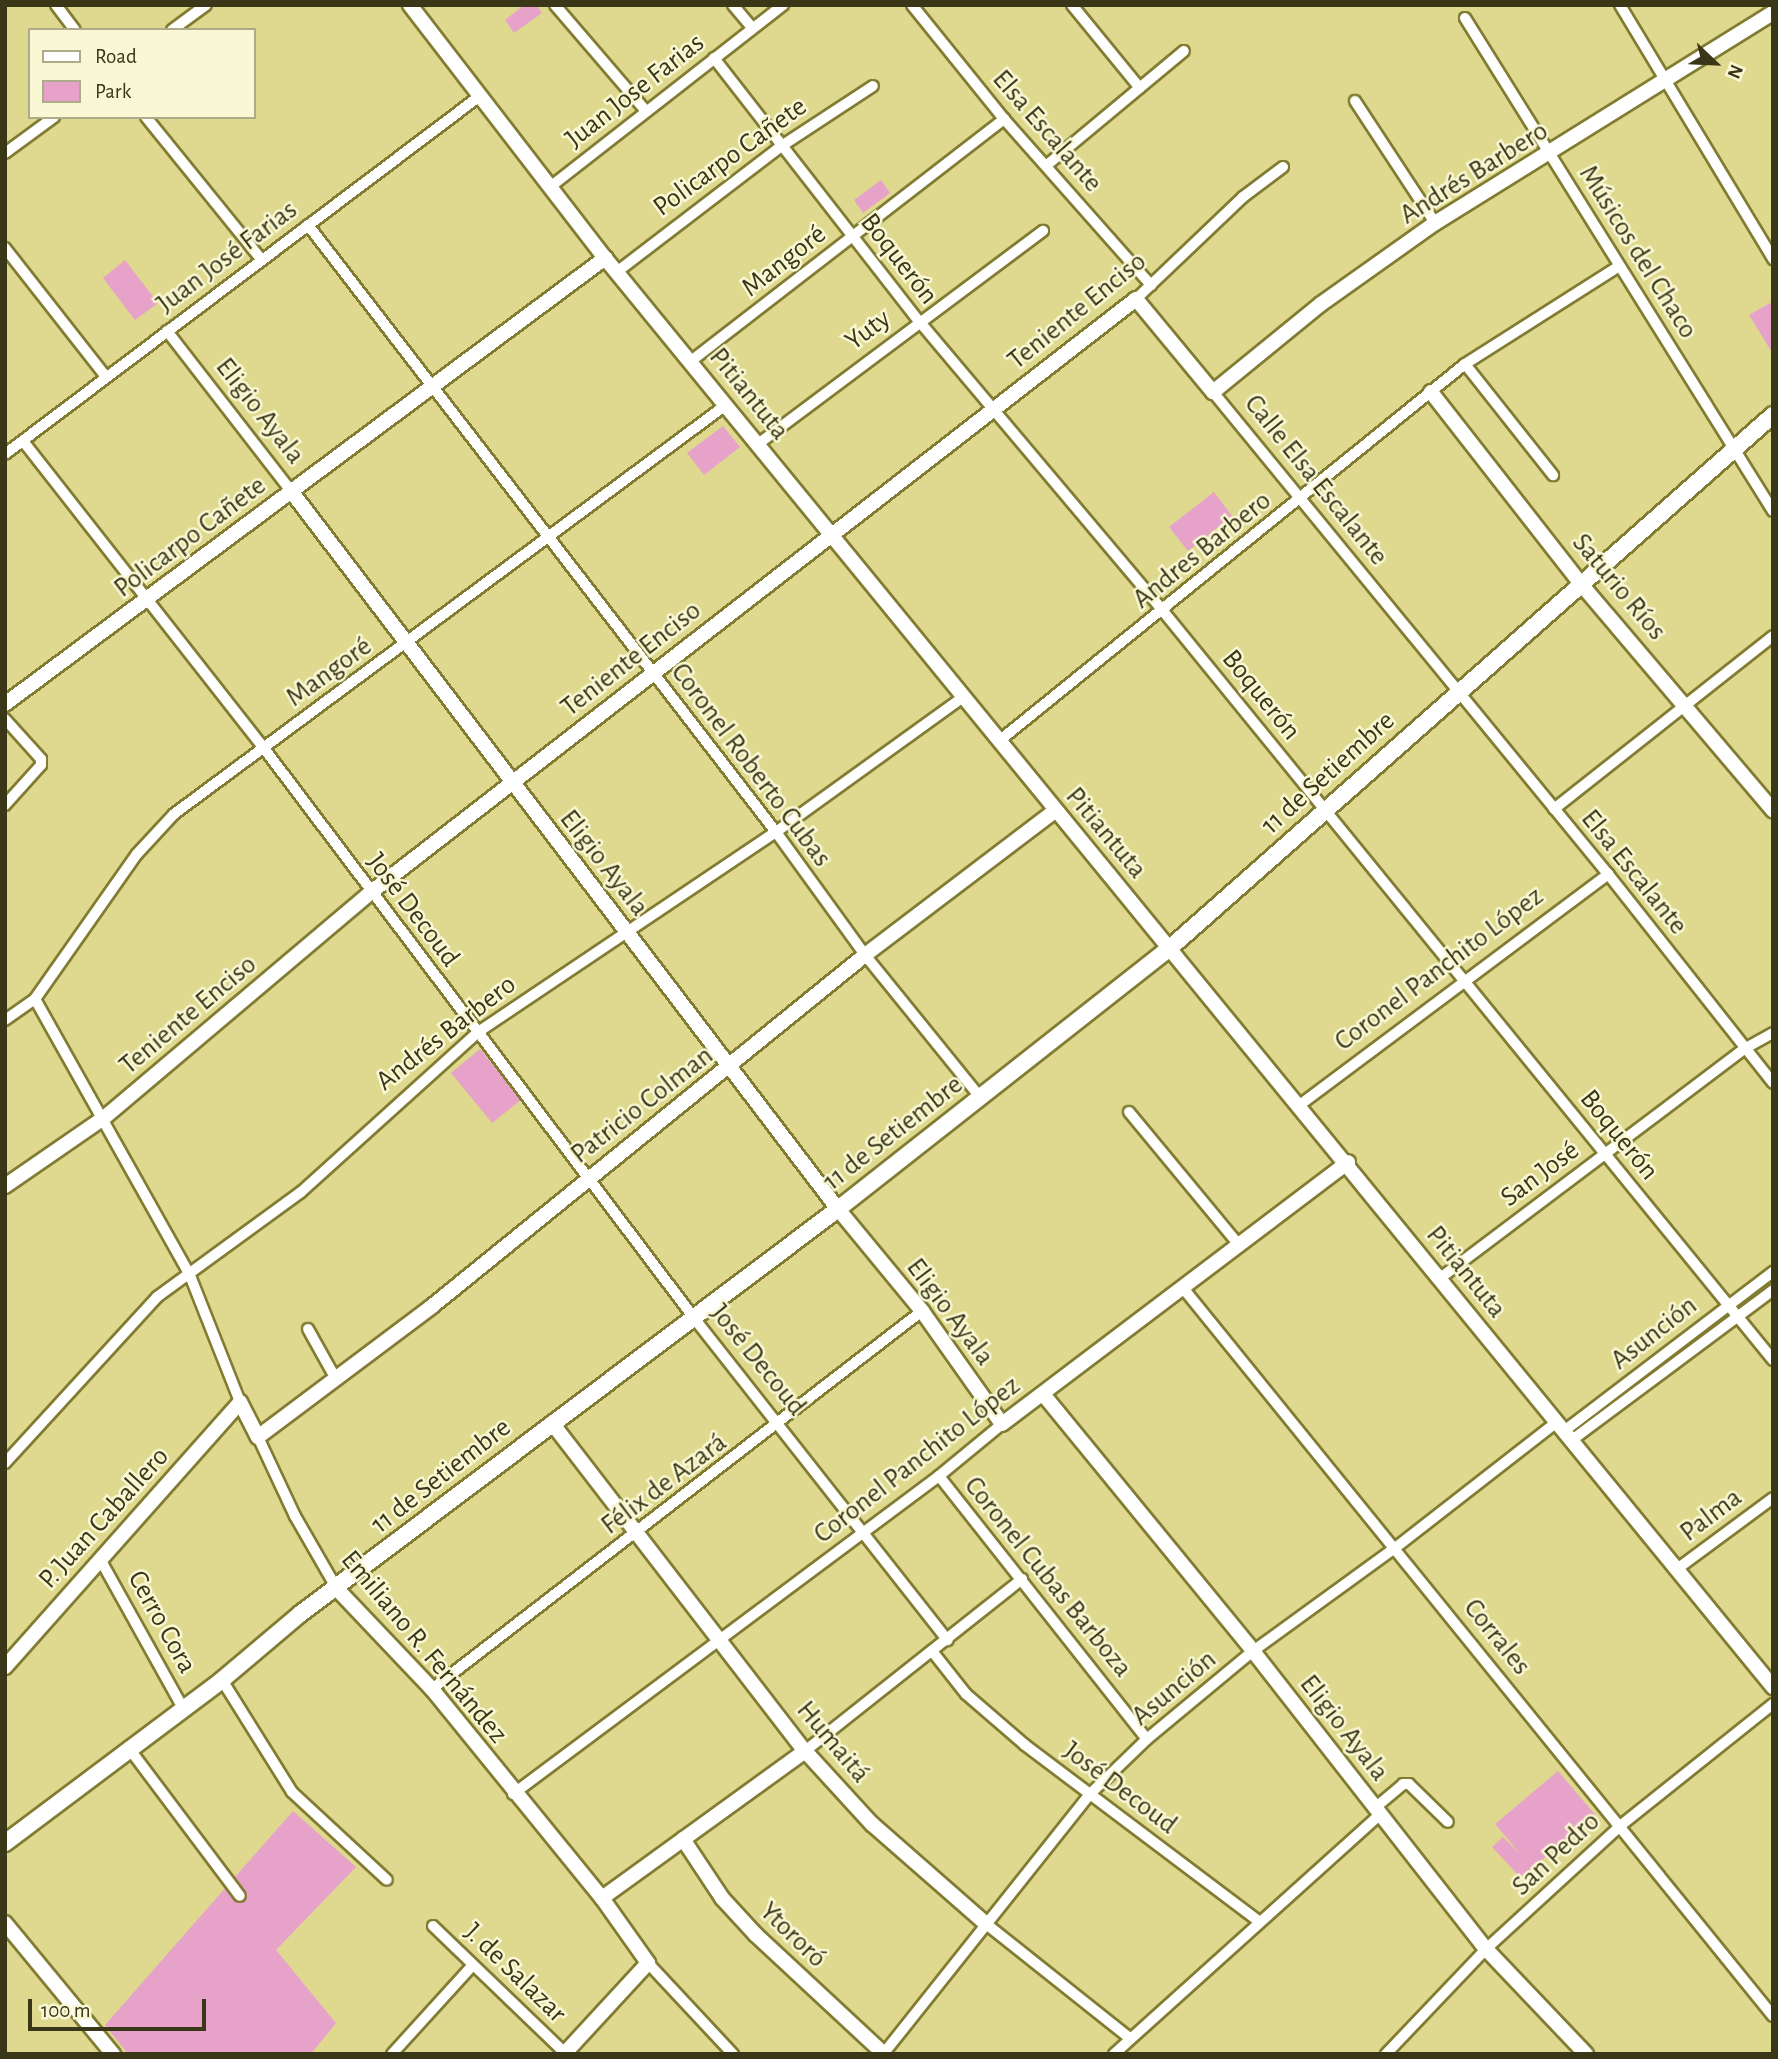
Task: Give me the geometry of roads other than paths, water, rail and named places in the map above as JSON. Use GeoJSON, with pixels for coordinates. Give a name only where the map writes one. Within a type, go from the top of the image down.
{"type":"FeatureCollection","features":[{"type":"Feature","properties":{"kind":"main road","name":"11 de Setiembre"},"geometry":{"type":"LineString","coordinates":[[5,1843],[128,1747],[222,1679],[300,1614],[337,1589],[552,1423],[838,1209],[1171,947],[1773,415]]}},
{"type":"Feature","properties":{"kind":"street"},"geometry":{"type":"LineString","coordinates":[[55,5],[73,28]]}},
{"type":"Feature","properties":{"kind":"street"},"geometry":{"type":"LineString","coordinates":[[175,28],[206,5]]}},
{"type":"Feature","properties":{"kind":"street"},"geometry":{"type":"LineString","coordinates":[[555,5],[646,111]]}},
{"type":"Feature","properties":{"kind":"street"},"geometry":{"type":"LineString","coordinates":[[733,5],[752,28]]}},
{"type":"Feature","properties":{"kind":"street","name":"Juan Jose Farias"},"geometry":{"type":"LineString","coordinates":[[550,187],[783,5]]}},
{"type":"Feature","properties":{"kind":"street","name":"Elsa Escalante"},"geometry":{"type":"LineString","coordinates":[[912,5],[1004,119],[1151,285]]}},
{"type":"Feature","properties":{"kind":"street"},"geometry":{"type":"LineString","coordinates":[[1072,5],[1140,88]]}},
{"type":"Feature","properties":{"kind":"street"},"geometry":{"type":"LineString","coordinates":[[1620,5],[1773,259]]}},
{"type":"Feature","properties":{"kind":"street","name":"Pitiantuta"},"geometry":{"type":"LineString","coordinates":[[415,7],[477,98],[605,258],[832,533],[1055,811],[1301,1104],[1439,1279],[1773,1687]]}},
{"type":"Feature","properties":{"kind":"street","name":"Andrés Barbero"},"geometry":{"type":"LineString","coordinates":[[1213,392],[1321,304],[1436,223],[1773,13]]}},
{"type":"Feature","properties":{"kind":"street","name":"Músicos del Chaco"},"geometry":{"type":"LineString","coordinates":[[1465,18],[1618,267],[1773,510]]}},
{"type":"Feature","properties":{"kind":"street"},"geometry":{"type":"LineString","coordinates":[[1047,165],[1184,51]]}},
{"type":"Feature","properties":{"kind":"street","name":"Boquerón"},"geometry":{"type":"LineString","coordinates":[[714,58],[780,147],[919,321],[1163,611],[1773,1360]]}},
{"type":"Feature","properties":{"kind":"street","name":"Policarpo Cañete"},"geometry":{"type":"LineString","coordinates":[[618,271],[780,147],[873,86]]}},
{"type":"Feature","properties":{"kind":"street","name":"Juan José Farias"},"geometry":{"type":"LineString","coordinates":[[5,454],[477,98]]}},
{"type":"Feature","properties":{"kind":"street"},"geometry":{"type":"LineString","coordinates":[[1355,100],[1436,223]]}},
{"type":"Feature","properties":{"kind":"street"},"geometry":{"type":"LineString","coordinates":[[5,153],[51,119]]}},
{"type":"Feature","properties":{"kind":"street"},"geometry":{"type":"LineString","coordinates":[[148,119],[262,260]]}},
{"type":"Feature","properties":{"kind":"street","name":"Mangoré"},"geometry":{"type":"LineString","coordinates":[[691,361],[1004,119]]}},
{"type":"Feature","properties":{"kind":"street","name":"Teniente Enciso"},"geometry":{"type":"LineString","coordinates":[[5,1186],[105,1117],[370,893],[1136,299],[1243,197],[1283,167]]}},
{"type":"Feature","properties":{"kind":"street","name":"Coronel Roberto Cubas"},"geometry":{"type":"LineString","coordinates":[[308,225],[546,538],[776,832],[865,956],[981,1098]]}},
{"type":"Feature","properties":{"kind":"street","name":"Yuty"},"geometry":{"type":"LineString","coordinates":[[758,444],[919,321],[1043,232]]}},
{"type":"Feature","properties":{"kind":"street"},"geometry":{"type":"LineString","coordinates":[[5,248],[106,377]]}},
{"type":"Feature","properties":{"kind":"street","name":"Policarpo Cañete"},"geometry":{"type":"LineString","coordinates":[[5,704],[434,388],[605,258]]}},
{"type":"Feature","properties":{"kind":"street","name":"Andres Barbero"},"geometry":{"type":"LineString","coordinates":[[999,741],[1301,500],[1465,364],[1618,267]]}},
{"type":"Feature","properties":{"kind":"street","name":"Calle Elsa Escalante"},"geometry":{"type":"LineString","coordinates":[[1136,299],[1458,691]]}},
{"type":"Feature","properties":{"kind":"street","name":"Eligio Ayala"},"geometry":{"type":"LineString","coordinates":[[167,331],[838,1209],[922,1311],[1002,1424]]}},
{"type":"Feature","properties":{"kind":"street"},"geometry":{"type":"LineString","coordinates":[[1465,364],[1553,475]]}},
{"type":"Feature","properties":{"kind":"street","name":"Saturio Ríos"},"geometry":{"type":"LineString","coordinates":[[1431,392],[1581,584],[1686,703],[1773,810]]}},
{"type":"Feature","properties":{"kind":"street","name":"Mangoré"},"geometry":{"type":"LineString","coordinates":[[5,1020],[35,999],[155,833],[263,747],[726,405]]}},
{"type":"Feature","properties":{"kind":"street","name":"José Decoud"},"geometry":{"type":"LineString","coordinates":[[23,441],[263,747],[370,893],[590,1177],[694,1318],[781,1423],[947,1640]]}},
{"type":"Feature","properties":{"kind":"street"},"geometry":{"type":"LineString","coordinates":[[1555,809],[1773,636]]}},
{"type":"Feature","properties":{"kind":"street","name":"Elsa Escalante"},"geometry":{"type":"LineString","coordinates":[[1458,691],[1608,874],[1773,1083]]}},
{"type":"Feature","properties":{"kind":"street","name":"Andrés Barbero"},"geometry":{"type":"LineString","coordinates":[[5,1463],[123,1331],[189,1273],[301,1192],[478,1032],[776,832],[963,697]]}},
{"type":"Feature","properties":{"kind":"street"},"geometry":{"type":"LineString","coordinates":[[5,719],[41,759],[41,765],[5,804]]}},
{"type":"Feature","properties":{"kind":"street","name":"Patricio Colman"},"geometry":{"type":"LineString","coordinates":[[258,1437],[336,1379],[731,1067],[865,956],[1055,811]]}},
{"type":"Feature","properties":{"kind":"street","name":"Coronel Panchito López"},"geometry":{"type":"LineString","coordinates":[[1301,1104],[1608,874]]}},
{"type":"Feature","properties":{"kind":"street","name":"Emiliano R. Fernández"},"geometry":{"type":"LineString","coordinates":[[35,999],[105,1117],[189,1273],[240,1402],[295,1516],[337,1589],[432,1689],[513,1794],[602,1898],[648,1963],[733,2054]]}},
{"type":"Feature","properties":{"kind":"street","name":"San José"},"geometry":{"type":"LineString","coordinates":[[1439,1279],[1744,1049],[1773,1033]]}},
{"type":"Feature","properties":{"kind":"street"},"geometry":{"type":"LineString","coordinates":[[1129,1112],[1239,1245]]}},
{"type":"Feature","properties":{"kind":"street","name":"Coronel Panchito López"},"geometry":{"type":"LineString","coordinates":[[513,1794],[939,1476],[1002,1424],[1348,1162]]}},
{"type":"Feature","properties":{"kind":"street","name":"Asunción"},"geometry":{"type":"LineString","coordinates":[[1564,1431],[1773,1272]]}},
{"type":"Feature","properties":{"kind":"street","name":"Corrales"},"geometry":{"type":"LineString","coordinates":[[1183,1288],[1773,2017]]}},
{"type":"Feature","properties":{"kind":"street","name":"Asunción"},"geometry":{"type":"LineString","coordinates":[[884,2053],[1090,1794],[1147,1739],[1253,1651],[1395,1548],[1564,1431],[1738,1317],[1773,1290]]}},
{"type":"Feature","properties":{"kind":"street","name":"Félix de Azará"},"geometry":{"type":"LineString","coordinates":[[432,1689],[781,1423],[922,1311]]}},
{"type":"Feature","properties":{"kind":"street"},"geometry":{"type":"LineString","coordinates":[[307,1329],[336,1379]]}},
{"type":"Feature","properties":{"kind":"street","name":"Eligio Ayala"},"geometry":{"type":"LineString","coordinates":[[1043,1394],[1253,1651],[1486,1949],[1586,2054]]}},
{"type":"Feature","properties":{"kind":"street","name":"P. Juan Caballero"},"geometry":{"type":"LineString","coordinates":[[5,1667],[240,1402]]}},
{"type":"Feature","properties":{"kind":"street","name":"Humaitá"},"geometry":{"type":"LineString","coordinates":[[552,1423],[639,1532],[805,1751],[872,1824],[985,1923],[1131,2039]]}},
{"type":"Feature","properties":{"kind":"street","name":"Coronel Cubas Barboza"},"geometry":{"type":"LineString","coordinates":[[939,1476],[1147,1739]]}},
{"type":"Feature","properties":{"kind":"street","name":"Palma"},"geometry":{"type":"LineString","coordinates":[[1677,1569],[1773,1498]]}},
{"type":"Feature","properties":{"kind":"street","name":"Cerro Cora"},"geometry":{"type":"LineString","coordinates":[[100,1559],[183,1708]]}},
{"type":"Feature","properties":{"kind":"street"},"geometry":{"type":"LineString","coordinates":[[602,1898],[805,1751],[1022,1579]]}},
{"type":"Feature","properties":{"kind":"street","name":"José Decoud"},"geometry":{"type":"LineString","coordinates":[[932,1651],[966,1694],[1090,1794],[1260,1922]]}},
{"type":"Feature","properties":{"kind":"street"},"geometry":{"type":"LineString","coordinates":[[222,1679],[292,1793],[387,1880]]}},
{"type":"Feature","properties":{"kind":"street","name":"San Pedro"},"geometry":{"type":"LineString","coordinates":[[1385,2054],[1486,1949],[1620,1826],[1773,1704]]}},
{"type":"Feature","properties":{"kind":"street"},"geometry":{"type":"LineString","coordinates":[[128,1747],[240,1896]]}},
{"type":"Feature","properties":{"kind":"street"},"geometry":{"type":"LineString","coordinates":[[1114,2054],[1260,1922],[1403,1784],[1409,1784],[1448,1822]]}},
{"type":"Feature","properties":{"kind":"street","name":"Ytororó"},"geometry":{"type":"LineString","coordinates":[[683,1839],[739,1917],[884,2053]]}},
{"type":"Feature","properties":{"kind":"street"},"geometry":{"type":"LineString","coordinates":[[5,1923],[113,2054]]}},
{"type":"Feature","properties":{"kind":"street","name":"J. de Salazar"},"geometry":{"type":"LineString","coordinates":[[433,1926],[565,2053]]}},
{"type":"Feature","properties":{"kind":"street"},"geometry":{"type":"LineString","coordinates":[[565,2053],[648,1963]]}},
{"type":"Feature","properties":{"kind":"street"},"geometry":{"type":"LineString","coordinates":[[392,2054],[472,1966]]}}]}
